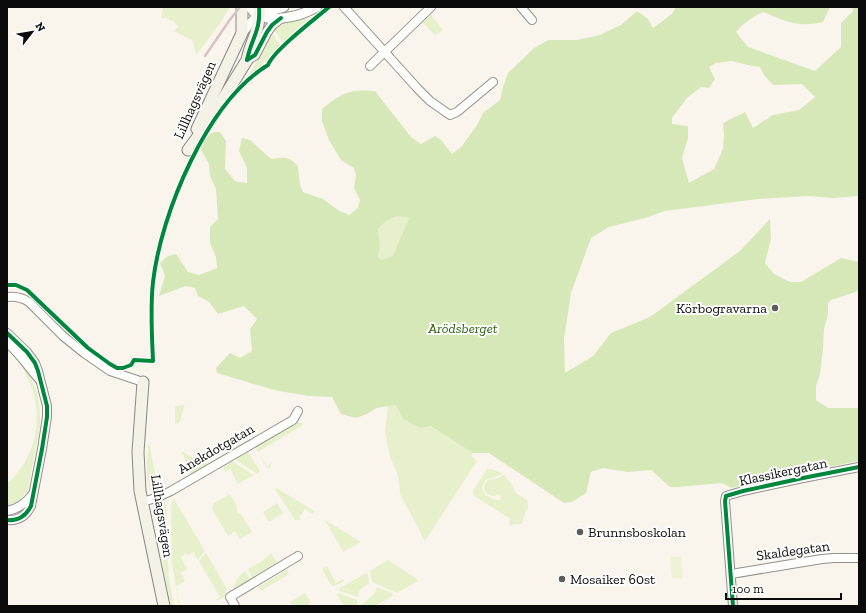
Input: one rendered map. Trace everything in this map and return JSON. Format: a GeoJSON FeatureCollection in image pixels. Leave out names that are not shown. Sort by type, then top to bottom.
{"type":"FeatureCollection","features":[{"type":"Feature","properties":{"kind":"main road","name":"Lillhagsvägen"},"geometry":{"type":"LineString","coordinates":[[242,7],[242,33],[188,150],[210,120],[247,60],[256,34],[259,11]]}},
{"type":"Feature","properties":{"kind":"main road","name":"Lillhagsvägen"},"geometry":{"type":"LineString","coordinates":[[143,382],[138,452],[140,491],[164,606]]}},
{"type":"Feature","properties":{"kind":"street"},"geometry":{"type":"LineString","coordinates":[[250,7],[253,12],[259,11],[271,19],[307,12],[317,7]]}},
{"type":"Feature","properties":{"kind":"street","name":"Lillhagsvägen"},"geometry":{"type":"LineString","coordinates":[[242,33],[259,11],[284,7]]}},
{"type":"Feature","properties":{"kind":"street"},"geometry":{"type":"LineString","coordinates":[[344,7],[430,101],[450,115],[457,112],[493,82]]}},
{"type":"Feature","properties":{"kind":"street"},"geometry":{"type":"LineString","coordinates":[[370,66],[430,7]]}},
{"type":"Feature","properties":{"kind":"street"},"geometry":{"type":"LineString","coordinates":[[521,7],[532,20]]}},
{"type":"Feature","properties":{"kind":"street","name":"Lillhagsvägen"},"geometry":{"type":"LineString","coordinates":[[247,60],[255,55],[267,32],[281,18]]}},
{"type":"Feature","properties":{"kind":"street"},"geometry":{"type":"LineString","coordinates":[[7,297],[18,297],[30,302],[63,336],[84,354],[110,371],[143,382]]}},
{"type":"Feature","properties":{"kind":"street"},"geometry":{"type":"LineString","coordinates":[[7,333],[27,352],[35,363],[46,397],[47,417],[31,506],[26,514],[16,520],[7,520]]}},
{"type":"Feature","properties":{"kind":"street"},"geometry":{"type":"LineString","coordinates":[[7,344],[40,378]]}},
{"type":"Feature","properties":{"kind":"street","name":"Anekdotgatan"},"geometry":{"type":"LineString","coordinates":[[142,502],[164,495],[293,420],[298,411]]}},
{"type":"Feature","properties":{"kind":"street","name":"Klassikergatan"},"geometry":{"type":"LineString","coordinates":[[733,606],[725,501],[726,496],[774,484],[859,467]]}},
{"type":"Feature","properties":{"kind":"street"},"geometry":{"type":"LineString","coordinates":[[7,511],[26,502],[33,494]]}},
{"type":"Feature","properties":{"kind":"street"},"geometry":{"type":"LineString","coordinates":[[226,606],[230,597],[298,556]]}},
{"type":"Feature","properties":{"kind":"street","name":"Skaldegatan"},"geometry":{"type":"LineString","coordinates":[[731,574],[828,558],[859,558]]}},
{"type":"Feature","properties":{"kind":"street"},"geometry":{"type":"LineString","coordinates":[[230,597],[235,606]]}},
{"type":"Feature","properties":{"kind":"green space"},"geometry":{"type":"Polygon","coordinates":[[[163,7],[230,7],[221,22],[196,55],[193,41],[174,31],[178,27],[173,21],[161,18],[163,7]]]}},
{"type":"Feature","properties":{"kind":"green space","name":"Arödsberget"},"geometry":{"type":"Polygon","coordinates":[[[676,7],[830,7],[823,22],[814,24],[792,23],[763,12],[748,20],[736,32],[748,47],[815,71],[841,47],[841,23],[853,11],[852,7],[859,7],[859,196],[833,198],[809,196],[758,199],[665,211],[645,218],[609,227],[591,238],[571,293],[564,339],[565,373],[593,356],[611,333],[650,317],[740,251],[770,219],[771,239],[765,263],[774,274],[790,282],[801,282],[841,258],[859,262],[859,288],[856,292],[831,300],[828,303],[828,314],[824,329],[820,374],[816,386],[816,400],[828,408],[859,408],[859,461],[731,488],[722,483],[670,487],[651,470],[628,472],[603,468],[591,472],[586,493],[572,502],[564,503],[489,453],[473,453],[431,426],[420,428],[403,419],[396,405],[376,408],[367,414],[356,418],[341,414],[332,397],[308,396],[274,390],[217,373],[216,368],[230,353],[240,358],[252,351],[250,329],[257,319],[244,306],[218,314],[209,302],[198,296],[195,288],[186,286],[159,296],[165,276],[160,263],[168,256],[176,254],[188,272],[199,275],[217,268],[216,257],[210,243],[210,227],[218,219],[216,189],[210,176],[209,164],[200,148],[210,134],[220,132],[226,141],[225,169],[235,181],[247,183],[247,168],[239,151],[242,138],[250,140],[271,159],[286,158],[292,160],[298,166],[300,185],[303,192],[323,199],[338,210],[349,215],[358,208],[360,200],[354,188],[356,175],[354,168],[341,160],[329,140],[322,121],[322,109],[341,95],[352,91],[375,91],[411,137],[421,144],[435,136],[441,140],[452,154],[462,146],[477,125],[483,113],[500,100],[508,73],[534,48],[548,40],[577,40],[600,35],[621,25],[637,11],[648,19],[653,28],[672,14],[676,7]],[[732,61],[716,63],[709,67],[715,79],[709,88],[701,87],[687,98],[672,118],[672,124],[688,126],[688,138],[682,158],[689,183],[714,169],[723,149],[723,123],[745,112],[753,128],[773,115],[799,110],[815,97],[802,84],[773,85],[764,75],[760,67],[732,61]],[[397,216],[386,221],[378,229],[380,245],[378,257],[382,260],[393,255],[409,218],[397,216]]]}},
{"type":"Feature","properties":{"kind":"green space"},"geometry":{"type":"Polygon","coordinates":[[[430,14],[443,30],[435,35],[422,22],[430,14]]]}},
{"type":"Feature","properties":{"kind":"green space"},"geometry":{"type":"Polygon","coordinates":[[[306,16],[307,19],[305,22],[283,43],[275,31],[277,27],[288,20],[306,16]]]}},
{"type":"Feature","properties":{"kind":"green space"},"geometry":{"type":"Polygon","coordinates":[[[273,34],[280,47],[247,78],[271,36],[273,34]]]}},
{"type":"Feature","properties":{"kind":"green space"},"geometry":{"type":"Polygon","coordinates":[[[397,216],[409,218],[393,255],[382,260],[378,257],[380,245],[378,229],[386,221],[397,216]]]}},
{"type":"Feature","properties":{"kind":"green space"},"geometry":{"type":"Polygon","coordinates":[[[22,363],[37,392],[40,410],[40,426],[28,489],[20,501],[7,506],[7,484],[23,465],[34,442],[36,430],[36,404],[32,388],[21,364],[22,363]]]}},
{"type":"Feature","properties":{"kind":"green space"},"geometry":{"type":"Polygon","coordinates":[[[185,405],[179,423],[175,424],[175,406],[185,405]]]}},
{"type":"Feature","properties":{"kind":"green space"},"geometry":{"type":"Polygon","coordinates":[[[396,405],[420,428],[431,426],[473,453],[471,456],[477,461],[425,541],[400,494],[398,475],[390,457],[385,432],[388,406],[396,405]]]}},
{"type":"Feature","properties":{"kind":"green space"},"geometry":{"type":"Polygon","coordinates":[[[298,422],[302,423],[303,425],[258,452],[267,466],[272,463],[270,468],[267,468],[255,447],[298,422]]]}},
{"type":"Feature","properties":{"kind":"green space"},"geometry":{"type":"Polygon","coordinates":[[[149,442],[156,480],[160,491],[157,493],[151,491],[148,481],[147,460],[149,442]]]}},
{"type":"Feature","properties":{"kind":"green space"},"geometry":{"type":"Polygon","coordinates":[[[182,451],[200,462],[206,462],[207,466],[191,475],[182,451]]]}},
{"type":"Feature","properties":{"kind":"green space"},"geometry":{"type":"Polygon","coordinates":[[[248,452],[260,471],[257,474],[235,459],[248,452]]]}},
{"type":"Feature","properties":{"kind":"green space"},"geometry":{"type":"Polygon","coordinates":[[[232,461],[254,475],[238,484],[230,469],[225,472],[223,467],[232,461]]]}},
{"type":"Feature","properties":{"kind":"green space"},"geometry":{"type":"Polygon","coordinates":[[[487,469],[493,469],[503,474],[485,480],[482,488],[485,495],[495,500],[500,500],[501,498],[499,495],[491,496],[484,490],[484,487],[488,480],[504,475],[516,493],[527,500],[528,508],[521,524],[514,524],[511,526],[509,524],[509,518],[474,496],[473,491],[487,469]]]}},
{"type":"Feature","properties":{"kind":"green space"},"geometry":{"type":"Polygon","coordinates":[[[277,488],[314,511],[313,514],[305,509],[299,518],[301,520],[295,520],[275,489],[277,488]]]}},
{"type":"Feature","properties":{"kind":"green space"},"geometry":{"type":"Polygon","coordinates":[[[230,494],[237,506],[237,512],[242,516],[252,532],[240,539],[235,531],[228,536],[212,509],[214,503],[230,494]]]}},
{"type":"Feature","properties":{"kind":"green space"},"geometry":{"type":"Polygon","coordinates":[[[174,499],[205,551],[198,560],[193,552],[189,555],[186,553],[181,557],[187,569],[181,573],[185,581],[176,587],[180,606],[179,606],[172,564],[171,505],[174,499]]]}},
{"type":"Feature","properties":{"kind":"green space"},"geometry":{"type":"Polygon","coordinates":[[[165,500],[167,512],[167,544],[162,545],[162,541],[164,540],[163,534],[161,533],[154,508],[156,505],[165,500]]]}},
{"type":"Feature","properties":{"kind":"green space"},"geometry":{"type":"Polygon","coordinates":[[[277,503],[283,513],[269,522],[263,512],[277,503]]]}},
{"type":"Feature","properties":{"kind":"green space"},"geometry":{"type":"Polygon","coordinates":[[[325,520],[361,542],[343,552],[325,520]]]}},
{"type":"Feature","properties":{"kind":"green space"},"geometry":{"type":"Polygon","coordinates":[[[162,547],[167,548],[169,579],[174,606],[171,606],[164,573],[162,547]]]}},
{"type":"Feature","properties":{"kind":"green space"},"geometry":{"type":"Polygon","coordinates":[[[206,553],[227,589],[225,594],[226,596],[217,601],[216,600],[220,597],[199,561],[206,553]]]}},
{"type":"Feature","properties":{"kind":"green space"},"geometry":{"type":"Polygon","coordinates":[[[271,553],[278,564],[253,579],[248,569],[262,561],[271,553]]]}},
{"type":"Feature","properties":{"kind":"green space"},"geometry":{"type":"Polygon","coordinates":[[[681,556],[683,578],[672,578],[670,557],[681,556]]]}},
{"type":"Feature","properties":{"kind":"green space"},"geometry":{"type":"Polygon","coordinates":[[[388,560],[418,581],[397,593],[372,582],[371,570],[388,560]]]}},
{"type":"Feature","properties":{"kind":"green space"},"geometry":{"type":"Polygon","coordinates":[[[327,566],[336,583],[343,579],[344,581],[332,586],[322,569],[327,566]]]}},
{"type":"Feature","properties":{"kind":"green space"},"geometry":{"type":"Polygon","coordinates":[[[287,570],[289,574],[261,591],[258,587],[287,570]]]}},
{"type":"Feature","properties":{"kind":"green space"},"geometry":{"type":"Polygon","coordinates":[[[245,571],[251,580],[236,589],[233,588],[238,577],[245,571]]]}},
{"type":"Feature","properties":{"kind":"green space"},"geometry":{"type":"Polygon","coordinates":[[[366,573],[368,574],[369,583],[359,591],[358,597],[339,591],[340,588],[366,573]]]}},
{"type":"Feature","properties":{"kind":"green space"},"geometry":{"type":"Polygon","coordinates":[[[377,587],[392,593],[393,596],[375,606],[361,606],[373,595],[377,587]]]}},
{"type":"Feature","properties":{"kind":"green space"},"geometry":{"type":"Polygon","coordinates":[[[305,593],[310,601],[308,606],[299,606],[289,603],[305,593]]]}},
{"type":"Feature","properties":{"kind":"green space"},"geometry":{"type":"Polygon","coordinates":[[[338,593],[357,600],[357,606],[344,606],[338,596],[338,593]]]}},
{"type":"Feature","properties":{"kind":"railway"},"geometry":{"type":"LineString","coordinates":[[205,56],[240,7]]}},
{"type":"Feature","properties":{"kind":"cycle path"},"geometry":{"type":"LineString","coordinates":[[247,60],[259,22],[259,7]]}},
{"type":"Feature","properties":{"kind":"cycle path"},"geometry":{"type":"LineString","coordinates":[[7,285],[16,285],[27,290],[88,348],[117,368],[123,368],[131,365],[134,360],[153,361],[152,302],[153,282],[158,254],[166,224],[177,193],[191,162],[207,132],[225,105],[246,82],[268,65],[286,43],[329,7]]}},
{"type":"Feature","properties":{"kind":"cycle path"},"geometry":{"type":"LineString","coordinates":[[247,60],[255,55],[267,32],[272,25],[281,18]]}},
{"type":"Feature","properties":{"kind":"cycle path"},"geometry":{"type":"LineString","coordinates":[[7,333],[27,352],[35,363],[47,406],[47,417],[42,449],[31,506],[27,513],[21,517],[15,520],[7,520]]}},
{"type":"Feature","properties":{"kind":"cycle path"},"geometry":{"type":"LineString","coordinates":[[733,606],[725,501],[726,496],[743,491],[859,467]]}},
{"type":"Feature","properties":{"kind":"place","name":"Körbogravarna"},"geometry":{"type":"Point","coordinates":[775,308]}},
{"type":"Feature","properties":{"kind":"place","name":"Brunnsboskolan"},"geometry":{"type":"Point","coordinates":[580,532]}},
{"type":"Feature","properties":{"kind":"place","name":"Mosaiker 60st"},"geometry":{"type":"Point","coordinates":[562,579]}}]}
